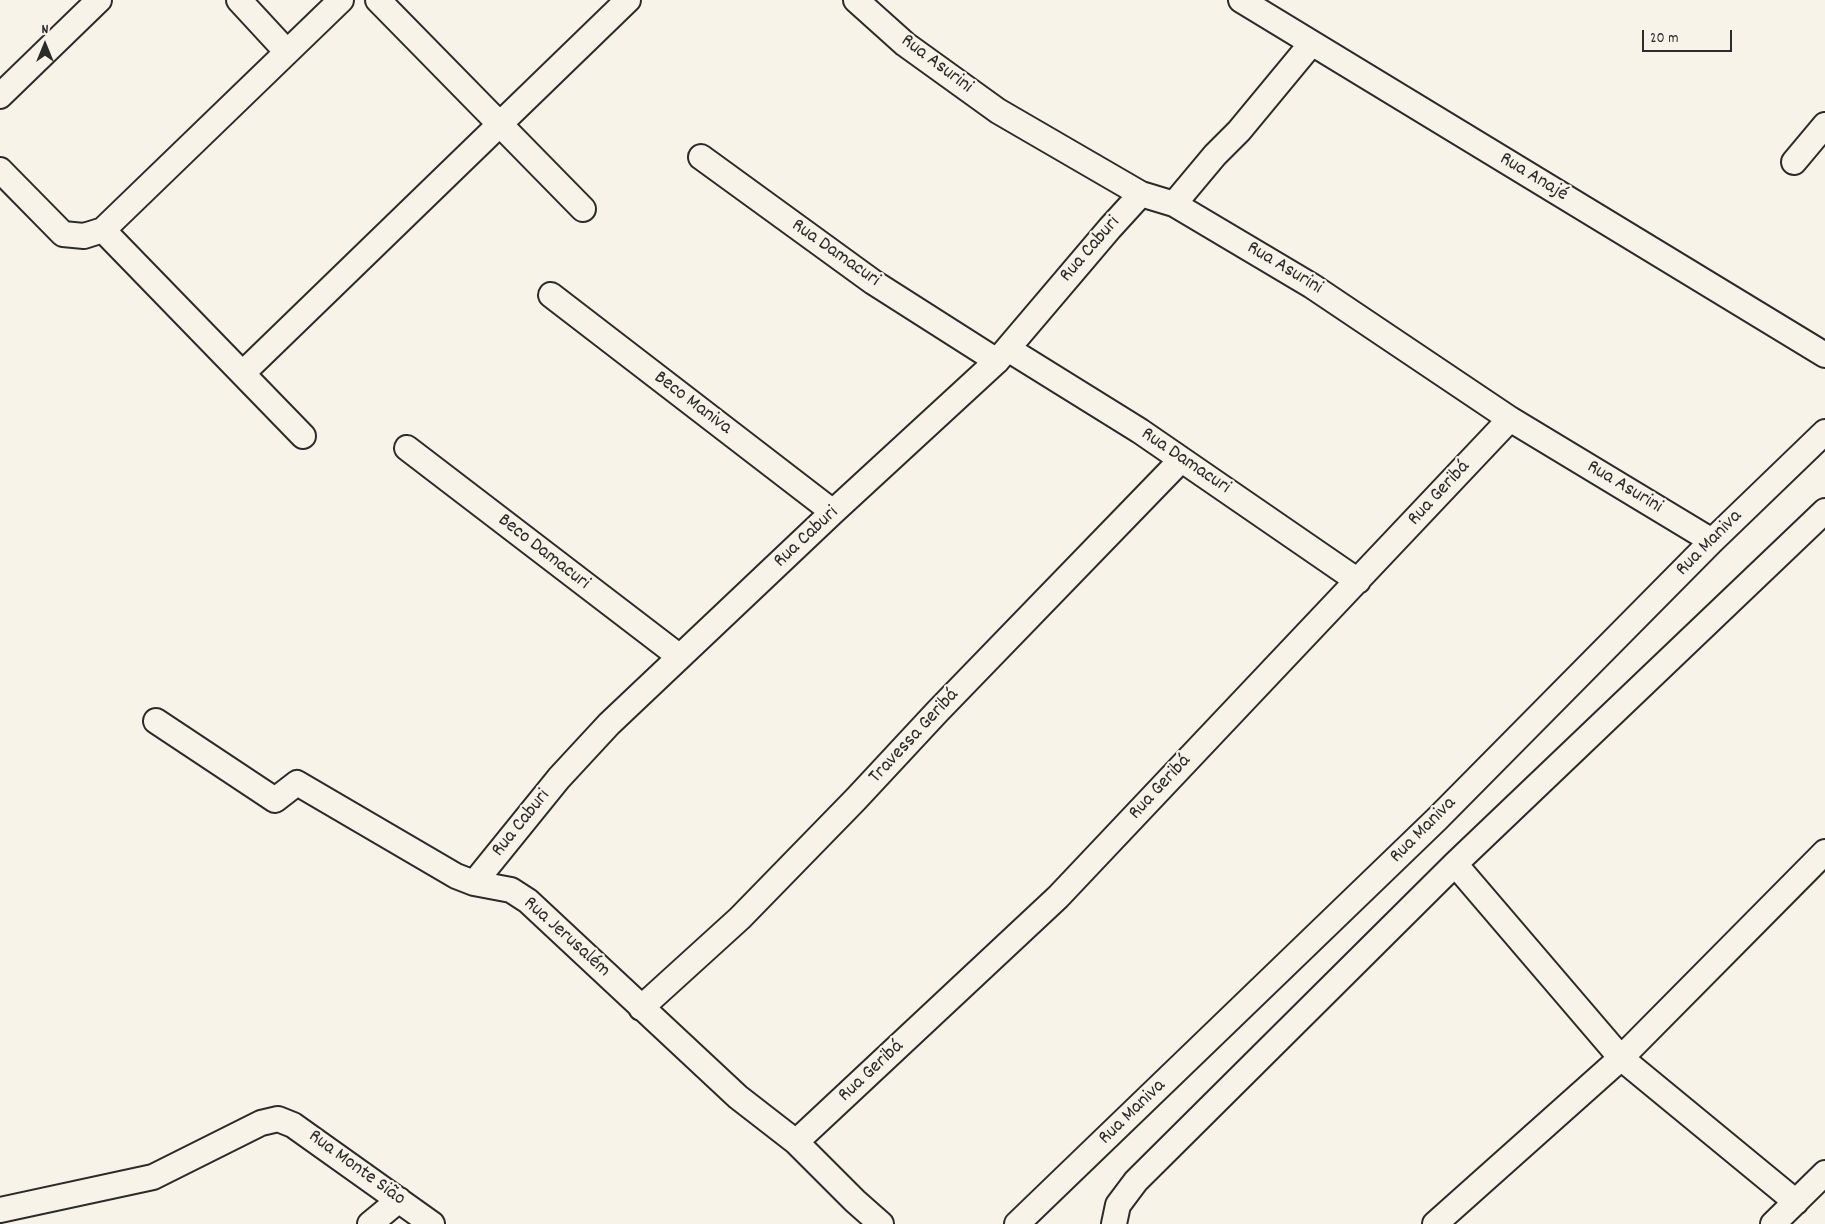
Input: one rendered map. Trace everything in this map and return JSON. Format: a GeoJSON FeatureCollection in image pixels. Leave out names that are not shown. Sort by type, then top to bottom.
{"type":"FeatureCollection","features":[{"type":"Feature","properties":{"kind":"street"},"geometry":{"type":"LineString","coordinates":[[0,96],[99,0]]}},
{"type":"Feature","properties":{"kind":"street"},"geometry":{"type":"LineString","coordinates":[[239,0],[288,52]]}},
{"type":"Feature","properties":{"kind":"street"},"geometry":{"type":"LineString","coordinates":[[0,170],[63,234],[84,236],[103,230],[341,0]]}},
{"type":"Feature","properties":{"kind":"street"},"geometry":{"type":"LineString","coordinates":[[378,0],[583,209]]}},
{"type":"Feature","properties":{"kind":"street"},"geometry":{"type":"LineString","coordinates":[[243,373],[628,0]]}},
{"type":"Feature","properties":{"kind":"street","name":"Rua Asurini"},"geometry":{"type":"LineString","coordinates":[[856,0],[905,44],[998,111],[1141,194],[1174,204],[1312,286],[1510,419],[1712,541]]}},
{"type":"Feature","properties":{"kind":"street","name":"Rua Anajé"},"geometry":{"type":"LineString","coordinates":[[1241,0],[1825,355]]}},
{"type":"Feature","properties":{"kind":"street"},"geometry":{"type":"LineString","coordinates":[[1174,204],[1215,155],[1239,131],[1311,44]]}},
{"type":"Feature","properties":{"kind":"street"},"geometry":{"type":"LineString","coordinates":[[1794,162],[1825,125]]}},
{"type":"Feature","properties":{"kind":"street","name":"Rua Damacuri"},"geometry":{"type":"LineString","coordinates":[[701,157],[873,282],[1132,426],[1358,581]]}},
{"type":"Feature","properties":{"kind":"street","name":"Rua Caburi"},"geometry":{"type":"LineString","coordinates":[[474,883],[559,778],[609,724],[833,512],[1003,355],[1141,194]]}},
{"type":"Feature","properties":{"kind":"street"},"geometry":{"type":"LineString","coordinates":[[103,230],[304,436]]}},
{"type":"Feature","properties":{"kind":"street","name":"Beco Maniva"},"geometry":{"type":"LineString","coordinates":[[551,296],[833,512]]}},
{"type":"Feature","properties":{"kind":"street","name":"Rua Geribá"},"geometry":{"type":"LineString","coordinates":[[796,1142],[1058,897],[1510,419]]}},
{"type":"Feature","properties":{"kind":"street","name":"Rua Maniva"},"geometry":{"type":"LineString","coordinates":[[1017,1224],[1437,819],[1712,541],[1825,432]]}},
{"type":"Feature","properties":{"kind":"street","name":"Beco Damacuri"},"geometry":{"type":"LineString","coordinates":[[407,448],[680,658]]}},
{"type":"Feature","properties":{"kind":"street","name":"Travessa Geribá"},"geometry":{"type":"LineString","coordinates":[[642,1008],[740,918],[1181,460]]}},
{"type":"Feature","properties":{"kind":"street"},"geometry":{"type":"LineString","coordinates":[[1114,1224],[1118,1205],[1136,1181],[1454,864],[1825,511]]}},
{"type":"Feature","properties":{"kind":"street","name":"Rua Jerusalém"},"geometry":{"type":"LineString","coordinates":[[156,721],[274,800],[297,783],[456,876],[474,883],[511,890],[528,901],[738,1097],[796,1142],[855,1202],[881,1224]]}},
{"type":"Feature","properties":{"kind":"street"},"geometry":{"type":"LineString","coordinates":[[1435,1224],[1621,1058],[1825,852]]}},
{"type":"Feature","properties":{"kind":"street"},"geometry":{"type":"LineString","coordinates":[[1454,864],[1621,1058],[1796,1202]]}},
{"type":"Feature","properties":{"kind":"street","name":"Rua Monte Sião"},"geometry":{"type":"LineString","coordinates":[[0,1210],[153,1177],[261,1123],[278,1119],[294,1125],[432,1224]]}},
{"type":"Feature","properties":{"kind":"street"},"geometry":{"type":"LineString","coordinates":[[1773,1224],[1825,1173]]}},
{"type":"Feature","properties":{"kind":"street"},"geometry":{"type":"LineString","coordinates":[[370,1224],[399,1200]]}}]}
